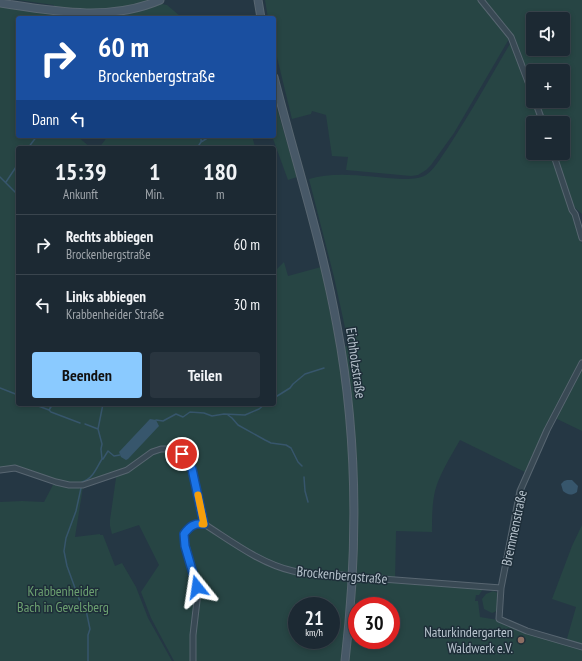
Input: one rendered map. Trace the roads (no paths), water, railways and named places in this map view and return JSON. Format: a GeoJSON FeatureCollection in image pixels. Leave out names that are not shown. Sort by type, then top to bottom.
{"type":"FeatureCollection","features":[{"type":"Feature","properties":{"kind":"main road"},"geometry":{"type":"LineString","coordinates":[[0,3],[87,13],[110,13],[130,10],[160,0]]}},
{"type":"Feature","properties":{"kind":"main road"},"geometry":{"type":"LineString","coordinates":[[258,0],[261,16]]}},
{"type":"Feature","properties":{"kind":"main road","name":"Eichholzstraße"},"geometry":{"type":"LineString","coordinates":[[276,85],[327,276],[338,328],[348,400],[354,469],[354,539],[351,606],[345,661]]}},
{"type":"Feature","properties":{"kind":"street"},"geometry":{"type":"LineString","coordinates":[[482,0],[511,37],[526,77]]}},
{"type":"Feature","properties":{"kind":"street"},"geometry":{"type":"LineString","coordinates":[[555,160],[582,238]]}},
{"type":"Feature","properties":{"kind":"street"},"geometry":{"type":"LineString","coordinates":[[575,214],[582,218]]}},
{"type":"Feature","properties":{"kind":"street","name":"Bremmenstraße"},"geometry":{"type":"LineString","coordinates":[[582,364],[547,430],[520,491],[501,588],[499,618],[527,631],[582,647]]}},
{"type":"Feature","properties":{"kind":"street"},"geometry":{"type":"LineString","coordinates":[[0,470],[15,468],[56,482],[69,485],[82,485],[127,470],[152,452],[161,449],[174,449],[182,454],[192,469],[204,524],[191,526],[184,534],[185,546],[195,575],[198,592],[193,635],[193,661]]}},
{"type":"Feature","properties":{"kind":"street","name":"Brockenbergstraße"},"geometry":{"type":"LineString","coordinates":[[204,524],[253,554],[276,566],[293,571],[307,574],[342,575],[501,588]]}},
{"type":"Feature","properties":{"kind":"water"},"geometry":{"type":"Polygon","coordinates":[[[150,419],[156,420],[159,426],[128,459],[126,460],[121,457],[119,452],[150,419]]]}},
{"type":"Feature","properties":{"kind":"water"},"geometry":{"type":"Polygon","coordinates":[[[567,480],[572,480],[578,486],[577,492],[570,494],[563,491],[561,484],[567,480]]]}},
{"type":"Feature","properties":{"kind":"waterway"},"geometry":{"type":"LineString","coordinates":[[30,146],[36,138]]}},
{"type":"Feature","properties":{"kind":"waterway"},"geometry":{"type":"LineString","coordinates":[[198,146],[201,142],[201,138]]}},
{"type":"Feature","properties":{"kind":"waterway"},"geometry":{"type":"LineString","coordinates":[[201,142],[207,138]]}},
{"type":"Feature","properties":{"kind":"waterway"},"geometry":{"type":"LineString","coordinates":[[6,182],[16,167]]}},
{"type":"Feature","properties":{"kind":"waterway"},"geometry":{"type":"LineString","coordinates":[[0,177],[16,193]]}},
{"type":"Feature","properties":{"kind":"waterway"},"geometry":{"type":"LineString","coordinates":[[276,397],[290,388],[305,374],[324,368]]}},
{"type":"Feature","properties":{"kind":"waterway"},"geometry":{"type":"LineString","coordinates":[[0,388],[16,394]]}},
{"type":"Feature","properties":{"kind":"waterway"},"geometry":{"type":"LineString","coordinates":[[38,406],[49,410]]}},
{"type":"Feature","properties":{"kind":"waterway"},"geometry":{"type":"LineString","coordinates":[[48,406],[51,407],[49,410],[51,412],[80,423]]}},
{"type":"Feature","properties":{"kind":"waterway"},"geometry":{"type":"LineString","coordinates":[[82,482],[92,476],[102,459],[102,444],[98,429],[103,406]]}},
{"type":"Feature","properties":{"kind":"waterway"},"geometry":{"type":"LineString","coordinates":[[156,420],[163,421],[176,414],[183,417],[190,412],[204,413],[212,416],[224,414],[245,415],[263,406]]}},
{"type":"Feature","properties":{"kind":"waterway"},"geometry":{"type":"LineString","coordinates":[[228,415],[238,425],[265,440],[271,443],[286,445],[291,448],[298,462],[302,466]]}},
{"type":"Feature","properties":{"kind":"waterway"},"geometry":{"type":"LineString","coordinates":[[85,424],[98,429]]}},
{"type":"Feature","properties":{"kind":"waterway"},"geometry":{"type":"LineString","coordinates":[[103,459],[108,451],[114,456],[120,455]]}},
{"type":"Feature","properties":{"kind":"waterway"},"geometry":{"type":"LineString","coordinates":[[304,477],[305,491],[308,502]]}},
{"type":"Feature","properties":{"kind":"waterway"},"geometry":{"type":"LineString","coordinates":[[81,488],[76,511],[66,538],[64,551],[67,566],[79,599],[86,610],[90,629],[88,635],[88,661]]}},
{"type":"Feature","properties":{"kind":"place","name":"Naturkindergarten Waldwerk e.V."},"geometry":{"type":"Point","coordinates":[521,640]}},
{"type":"Feature","properties":{"kind":"park label","name":"Krabbenheider Bach in Gevelsberg"},"geometry":{"type":"Point","coordinates":[63,600]}}]}
